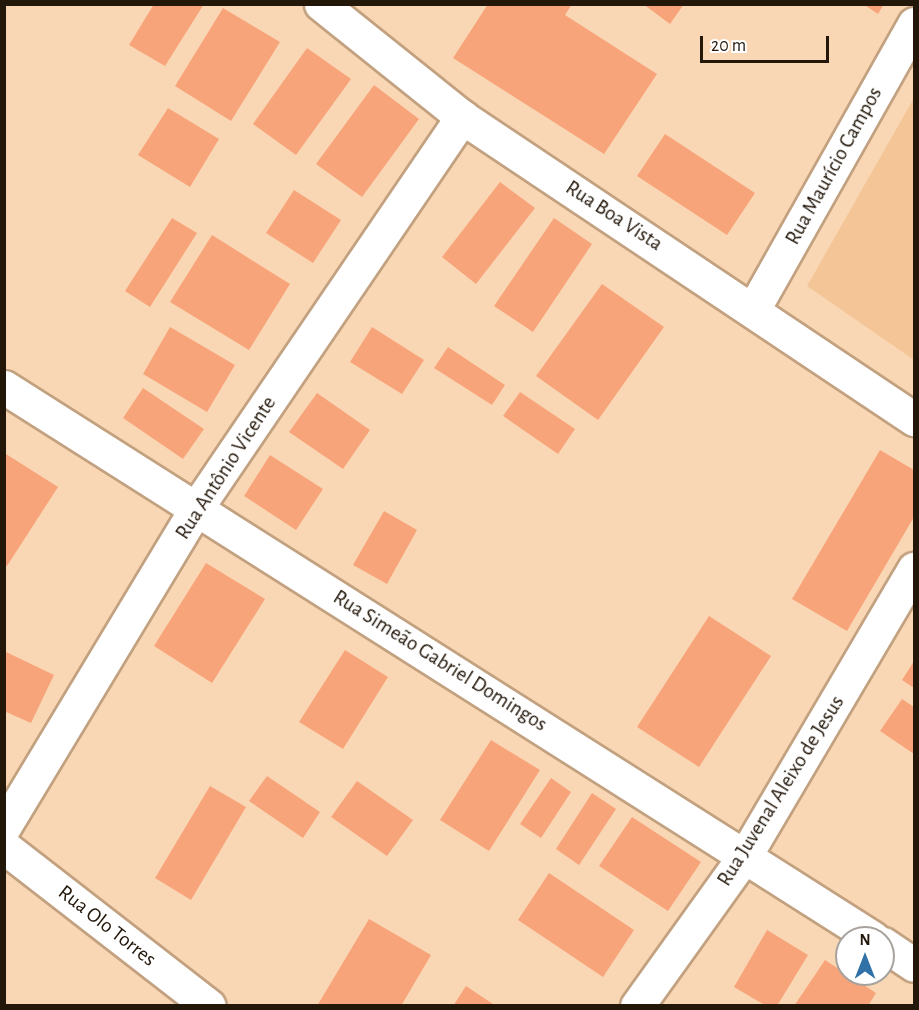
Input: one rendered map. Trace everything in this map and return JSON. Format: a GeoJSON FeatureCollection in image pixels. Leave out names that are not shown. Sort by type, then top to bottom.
{"type":"FeatureCollection","features":[{"type":"Feature","properties":{"kind":"street","name":"Rua Boa Vista"},"geometry":{"type":"LineString","coordinates":[[321,4],[462,117],[754,308],[915,419]]}},
{"type":"Feature","properties":{"kind":"street","name":"Rua Maurício Campos"},"geometry":{"type":"LineString","coordinates":[[754,308],[915,24]]}},
{"type":"Feature","properties":{"kind":"street","name":"Rua Antônio Vicente"},"geometry":{"type":"LineString","coordinates":[[4,827],[197,507],[462,117]]}},
{"type":"Feature","properties":{"kind":"street","name":"Rua Simeão Gabriel Domingos"},"geometry":{"type":"LineString","coordinates":[[4,387],[746,854],[855,926]]}},
{"type":"Feature","properties":{"kind":"street","name":"Rua Juvenal Aleixo de Jesus"},"geometry":{"type":"LineString","coordinates":[[637,1005],[746,854],[915,569]]}},
{"type":"Feature","properties":{"kind":"street","name":"Rua Olo Torres"},"geometry":{"type":"LineString","coordinates":[[4,846],[209,1005]]}},
{"type":"Feature","properties":{"kind":"street"},"geometry":{"type":"LineString","coordinates":[[895,952],[915,965]]}},
{"type":"Feature","properties":{"kind":"shaded area"},"geometry":{"type":"Polygon","coordinates":[[[914,98],[914,360],[807,286],[914,98]]]}},
{"type":"Feature","properties":{"kind":"building"},"geometry":{"type":"Polygon","coordinates":[[[154,4],[204,4],[165,66],[129,45],[154,4]]]}},
{"type":"Feature","properties":{"kind":"building"},"geometry":{"type":"Polygon","coordinates":[[[488,4],[572,4],[565,15],[657,74],[604,154],[453,58],[488,4]]]}},
{"type":"Feature","properties":{"kind":"building"},"geometry":{"type":"Polygon","coordinates":[[[643,4],[684,4],[670,24],[643,4]]]}},
{"type":"Feature","properties":{"kind":"building"},"geometry":{"type":"Polygon","coordinates":[[[863,4],[884,4],[878,14],[863,4]]]}},
{"type":"Feature","properties":{"kind":"building"},"geometry":{"type":"Polygon","coordinates":[[[223,8],[280,42],[231,121],[175,86],[223,8]]]}},
{"type":"Feature","properties":{"kind":"building"},"geometry":{"type":"Polygon","coordinates":[[[307,48],[351,79],[296,155],[253,124],[307,48]]]}},
{"type":"Feature","properties":{"kind":"building"},"geometry":{"type":"Polygon","coordinates":[[[374,85],[419,119],[362,197],[316,164],[374,85]]]}},
{"type":"Feature","properties":{"kind":"building"},"geometry":{"type":"Polygon","coordinates":[[[168,108],[219,139],[190,187],[138,155],[168,108]]]}},
{"type":"Feature","properties":{"kind":"building"},"geometry":{"type":"Polygon","coordinates":[[[665,134],[755,193],[727,235],[637,176],[665,134]]]}},
{"type":"Feature","properties":{"kind":"building"},"geometry":{"type":"Polygon","coordinates":[[[500,182],[535,208],[476,284],[442,257],[500,182]]]}},
{"type":"Feature","properties":{"kind":"building"},"geometry":{"type":"Polygon","coordinates":[[[294,190],[341,220],[313,263],[266,233],[294,190]]]}},
{"type":"Feature","properties":{"kind":"building"},"geometry":{"type":"Polygon","coordinates":[[[172,218],[197,233],[150,307],[125,291],[172,218]]]}},
{"type":"Feature","properties":{"kind":"building"},"geometry":{"type":"Polygon","coordinates":[[[554,218],[592,244],[533,332],[494,306],[554,218]]]}},
{"type":"Feature","properties":{"kind":"building"},"geometry":{"type":"Polygon","coordinates":[[[212,235],[290,284],[249,350],[170,302],[212,235]]]}},
{"type":"Feature","properties":{"kind":"building"},"geometry":{"type":"Polygon","coordinates":[[[602,284],[664,327],[598,420],[536,376],[602,284]]]}},
{"type":"Feature","properties":{"kind":"building"},"geometry":{"type":"Polygon","coordinates":[[[170,327],[235,365],[207,412],[143,374],[170,327]]]}},
{"type":"Feature","properties":{"kind":"building"},"geometry":{"type":"Polygon","coordinates":[[[372,327],[424,360],[402,394],[350,362],[372,327]]]}},
{"type":"Feature","properties":{"kind":"building"},"geometry":{"type":"Polygon","coordinates":[[[448,347],[505,385],[492,405],[434,368],[448,347]]]}},
{"type":"Feature","properties":{"kind":"building"},"geometry":{"type":"Polygon","coordinates":[[[143,388],[204,429],[183,459],[123,418],[143,388]]]}},
{"type":"Feature","properties":{"kind":"building"},"geometry":{"type":"Polygon","coordinates":[[[520,392],[575,429],[558,454],[503,416],[520,392]]]}},
{"type":"Feature","properties":{"kind":"building"},"geometry":{"type":"Polygon","coordinates":[[[317,393],[370,430],[343,469],[289,432],[317,393]]]}},
{"type":"Feature","properties":{"kind":"building"},"geometry":{"type":"Polygon","coordinates":[[[880,450],[914,470],[914,517],[847,631],[792,599],[880,450]]]}},
{"type":"Feature","properties":{"kind":"building"},"geometry":{"type":"Polygon","coordinates":[[[6,454],[58,487],[7,566],[4,565],[6,454]]]}},
{"type":"Feature","properties":{"kind":"building"},"geometry":{"type":"Polygon","coordinates":[[[270,455],[323,489],[296,530],[244,496],[270,455]]]}},
{"type":"Feature","properties":{"kind":"building"},"geometry":{"type":"Polygon","coordinates":[[[384,511],[417,530],[387,584],[353,565],[384,511]]]}},
{"type":"Feature","properties":{"kind":"building"},"geometry":{"type":"Polygon","coordinates":[[[206,563],[265,599],[212,683],[154,646],[206,563]]]}},
{"type":"Feature","properties":{"kind":"building"},"geometry":{"type":"Polygon","coordinates":[[[709,616],[771,656],[699,767],[637,727],[709,616]]]}},
{"type":"Feature","properties":{"kind":"building"},"geometry":{"type":"Polygon","coordinates":[[[345,650],[388,677],[343,749],[299,722],[345,650]]]}},
{"type":"Feature","properties":{"kind":"building"},"geometry":{"type":"Polygon","coordinates":[[[4,651],[54,675],[31,723],[4,711],[4,651]]]}},
{"type":"Feature","properties":{"kind":"building"},"geometry":{"type":"Polygon","coordinates":[[[914,661],[914,688],[902,680],[914,661]]]}},
{"type":"Feature","properties":{"kind":"building"},"geometry":{"type":"Polygon","coordinates":[[[902,699],[914,707],[914,754],[880,731],[902,699]]]}},
{"type":"Feature","properties":{"kind":"building"},"geometry":{"type":"Polygon","coordinates":[[[491,740],[540,770],[489,851],[440,820],[491,740]]]}},
{"type":"Feature","properties":{"kind":"building"},"geometry":{"type":"Polygon","coordinates":[[[267,776],[320,812],[303,838],[249,801],[267,776]]]}},
{"type":"Feature","properties":{"kind":"building"},"geometry":{"type":"Polygon","coordinates":[[[551,778],[571,792],[541,838],[520,824],[551,778]]]}},
{"type":"Feature","properties":{"kind":"building"},"geometry":{"type":"Polygon","coordinates":[[[357,781],[413,820],[387,856],[331,817],[357,781]]]}},
{"type":"Feature","properties":{"kind":"building"},"geometry":{"type":"Polygon","coordinates":[[[210,786],[246,807],[191,900],[155,878],[210,786]]]}},
{"type":"Feature","properties":{"kind":"building"},"geometry":{"type":"Polygon","coordinates":[[[592,793],[616,809],[579,865],[556,849],[592,793]]]}},
{"type":"Feature","properties":{"kind":"building"},"geometry":{"type":"Polygon","coordinates":[[[632,817],[701,862],[668,911],[599,866],[632,817]]]}},
{"type":"Feature","properties":{"kind":"building"},"geometry":{"type":"Polygon","coordinates":[[[549,873],[634,930],[603,977],[518,920],[549,873]]]}},
{"type":"Feature","properties":{"kind":"building"},"geometry":{"type":"Polygon","coordinates":[[[369,919],[431,955],[401,1006],[317,1006],[369,919]]]}},
{"type":"Feature","properties":{"kind":"building"},"geometry":{"type":"Polygon","coordinates":[[[767,930],[808,955],[777,1006],[766,1006],[734,987],[767,930]]]}},
{"type":"Feature","properties":{"kind":"building"},"geometry":{"type":"Polygon","coordinates":[[[825,960],[835,966],[835,986],[865,986],[876,993],[868,1006],[794,1006],[825,960]]]}},
{"type":"Feature","properties":{"kind":"building"},"geometry":{"type":"Polygon","coordinates":[[[466,986],[496,1006],[453,1006],[466,986]]]}}]}
